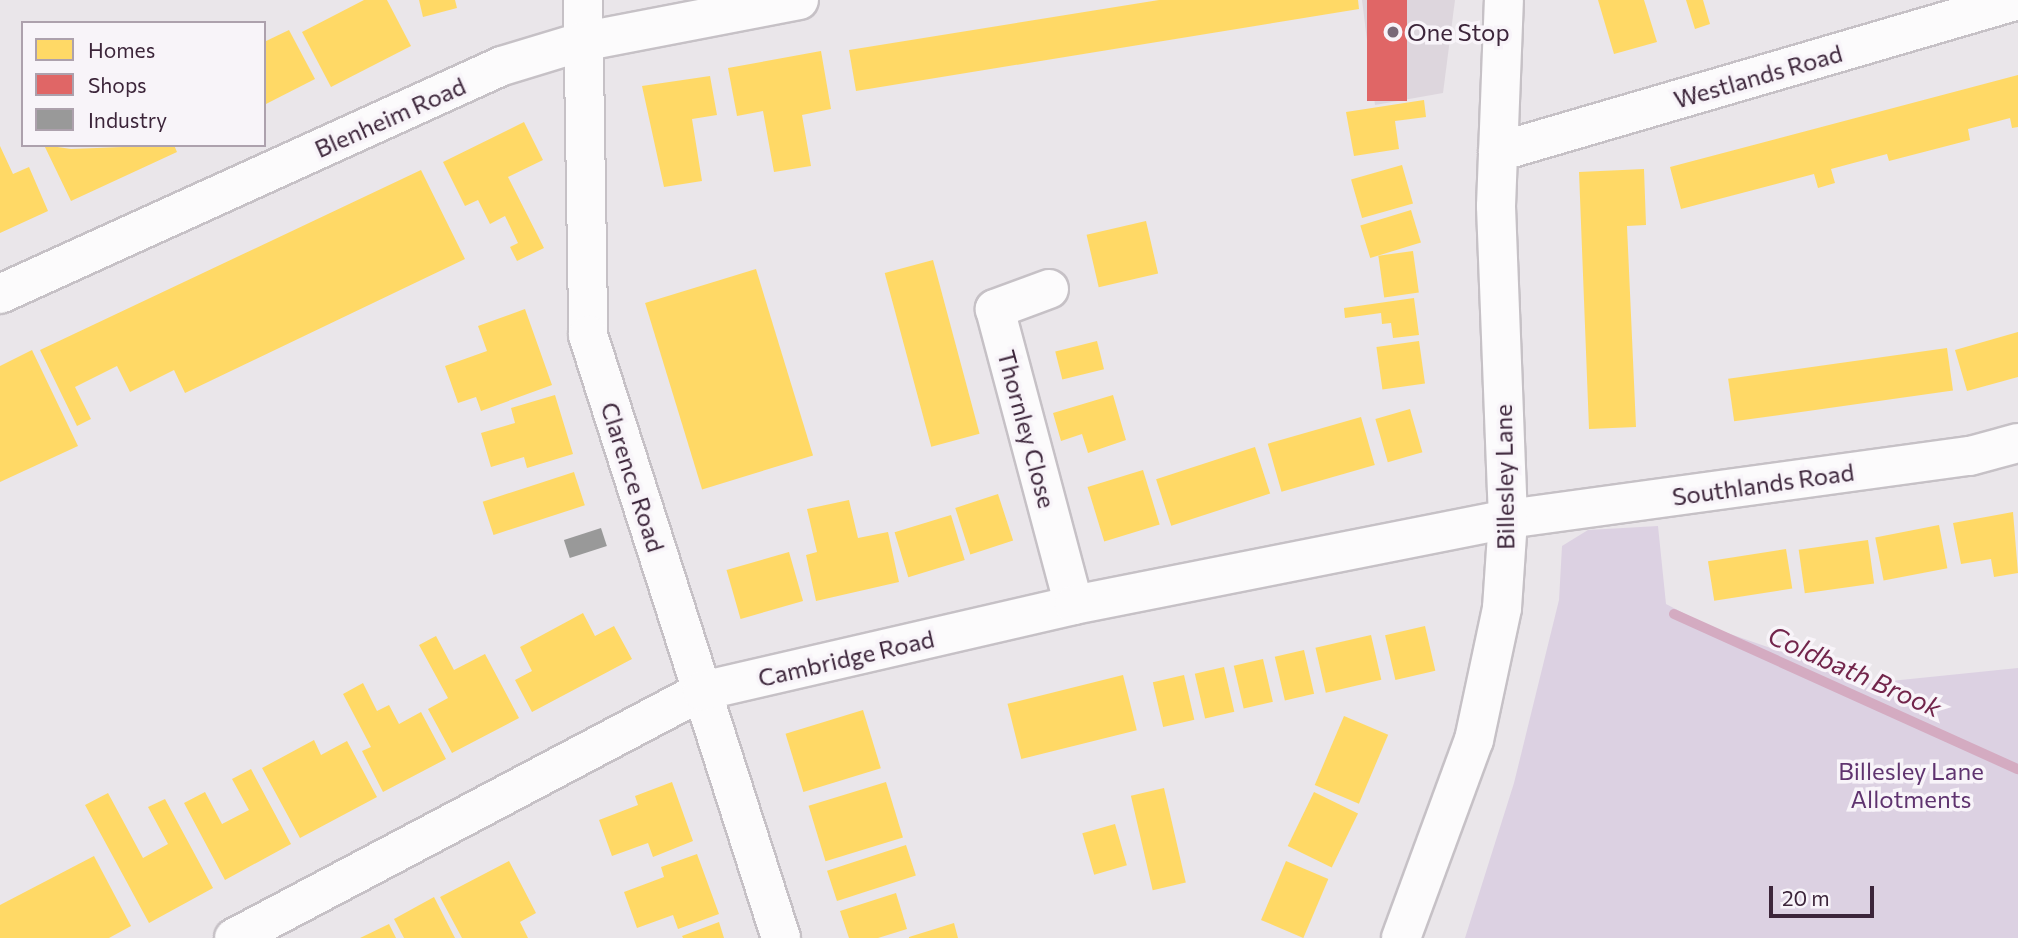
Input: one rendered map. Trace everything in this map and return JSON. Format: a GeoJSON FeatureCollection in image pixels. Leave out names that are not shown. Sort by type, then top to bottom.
{"type":"FeatureCollection","features":[{"type":"Feature","properties":{"kind":"street","name":"Clarence Road"},"geometry":{"type":"LineString","coordinates":[[583,0],[581,42],[588,335],[781,938]]}},
{"type":"Feature","properties":{"kind":"street","name":"Blenheim Road"},"geometry":{"type":"LineString","coordinates":[[0,294],[502,66],[581,42],[799,0]]}},
{"type":"Feature","properties":{"kind":"street","name":"Billesley Lane"},"geometry":{"type":"LineString","coordinates":[[1401,938],[1475,740],[1502,608],[1508,519],[1498,152],[1504,0]]}},
{"type":"Feature","properties":{"kind":"street","name":"Westlands Road"},"geometry":{"type":"LineString","coordinates":[[1498,152],[2018,1]]}},
{"type":"Feature","properties":{"kind":"street","name":"Thornley Close"},"geometry":{"type":"LineString","coordinates":[[1049,289],[995,309],[1074,605]]}},
{"type":"Feature","properties":{"kind":"street","name":"Southlands Road"},"geometry":{"type":"LineString","coordinates":[[1508,519],[1970,456],[2018,443]]}},
{"type":"Feature","properties":{"kind":"street","name":"Cambridge Road"},"geometry":{"type":"LineString","coordinates":[[234,938],[702,691],[1074,605],[1508,519]]}},
{"type":"Feature","properties":{"kind":"shaded area"},"geometry":{"type":"Polygon","coordinates":[[[1362,0],[1455,0],[1443,93],[1375,105],[1362,0]]]}},
{"type":"Feature","properties":{"kind":"green space","name":"Billesley Lane Allotments"},"geometry":{"type":"Polygon","coordinates":[[[1658,526],[1666,604],[1710,627],[1871,683],[2018,668],[2018,938],[1465,938],[1514,783],[1559,600],[1562,546],[1588,530],[1658,526]]]}},
{"type":"Feature","properties":{"kind":"building: Homes"},"geometry":{"type":"Polygon","coordinates":[[[364,0],[387,0],[411,46],[331,87],[302,32],[364,0]]]}},
{"type":"Feature","properties":{"kind":"building: Homes"},"geometry":{"type":"Polygon","coordinates":[[[419,0],[455,0],[457,8],[423,17],[419,0]]]}},
{"type":"Feature","properties":{"kind":"building: Homes"},"geometry":{"type":"Polygon","coordinates":[[[1159,0],[1358,0],[1359,9],[856,91],[849,50],[1159,0]]]}},
{"type":"Feature","properties":{"kind":"building: Homes"},"geometry":{"type":"Polygon","coordinates":[[[1598,0],[1644,0],[1657,42],[1614,54],[1598,0]]]}},
{"type":"Feature","properties":{"kind":"building: Homes"},"geometry":{"type":"Polygon","coordinates":[[[1686,0],[1703,0],[1710,24],[1695,29],[1686,0]]]}},
{"type":"Feature","properties":{"kind":"building: Homes"},"geometry":{"type":"Polygon","coordinates":[[[289,30],[315,79],[266,104],[266,41],[289,30]]]}},
{"type":"Feature","properties":{"kind":"building: Homes"},"geometry":{"type":"Polygon","coordinates":[[[821,51],[831,109],[802,115],[811,166],[774,172],[763,111],[737,116],[728,68],[821,51]]]}},
{"type":"Feature","properties":{"kind":"building: Homes"},"geometry":{"type":"Polygon","coordinates":[[[2018,75],[2018,127],[2012,128],[2010,118],[1968,129],[1970,140],[1889,161],[1887,154],[1831,169],[1835,183],[1818,188],[1814,174],[1681,209],[1670,167],[2018,75]]]}},
{"type":"Feature","properties":{"kind":"building: Homes"},"geometry":{"type":"Polygon","coordinates":[[[710,76],[717,115],[692,119],[702,181],[664,187],[642,86],[710,76]]]}},
{"type":"Feature","properties":{"kind":"building: Homes"},"geometry":{"type":"Polygon","coordinates":[[[1424,100],[1426,117],[1395,121],[1399,149],[1354,156],[1346,112],[1424,100]]]}},
{"type":"Feature","properties":{"kind":"building: Homes"},"geometry":{"type":"Polygon","coordinates":[[[524,122],[543,160],[508,177],[544,248],[517,261],[510,247],[518,243],[505,216],[490,224],[478,200],[465,206],[443,162],[524,122]]]}},
{"type":"Feature","properties":{"kind":"building: Homes"},"geometry":{"type":"Polygon","coordinates":[[[0,146],[13,174],[29,167],[48,211],[0,233],[0,146]]]}},
{"type":"Feature","properties":{"kind":"building: Homes"},"geometry":{"type":"Polygon","coordinates":[[[45,147],[175,147],[177,152],[71,201],[45,147]]]}},
{"type":"Feature","properties":{"kind":"building: Homes"},"geometry":{"type":"Polygon","coordinates":[[[1402,165],[1413,203],[1362,218],[1351,180],[1402,165]]]}},
{"type":"Feature","properties":{"kind":"building: Homes"},"geometry":{"type":"Polygon","coordinates":[[[1644,169],[1646,225],[1627,226],[1636,427],[1589,429],[1579,172],[1644,169]]]}},
{"type":"Feature","properties":{"kind":"building: Homes"},"geometry":{"type":"Polygon","coordinates":[[[421,170],[465,259],[185,393],[174,370],[130,392],[117,366],[75,387],[91,419],[77,426],[40,350],[421,170]]]}},
{"type":"Feature","properties":{"kind":"building: Homes"},"geometry":{"type":"Polygon","coordinates":[[[1411,210],[1421,243],[1370,258],[1360,225],[1411,210]]]}},
{"type":"Feature","properties":{"kind":"building: Homes"},"geometry":{"type":"Polygon","coordinates":[[[1146,221],[1158,274],[1099,287],[1087,235],[1146,221]]]}},
{"type":"Feature","properties":{"kind":"building: Homes"},"geometry":{"type":"Polygon","coordinates":[[[1413,251],[1419,293],[1384,297],[1378,256],[1413,251]]]}},
{"type":"Feature","properties":{"kind":"building: Homes"},"geometry":{"type":"Polygon","coordinates":[[[933,260],[980,434],[931,447],[885,273],[933,260]]]}},
{"type":"Feature","properties":{"kind":"building: Homes"},"geometry":{"type":"Polygon","coordinates":[[[756,269],[813,455],[702,489],[645,303],[756,269]]]}},
{"type":"Feature","properties":{"kind":"building: Homes"},"geometry":{"type":"Polygon","coordinates":[[[1414,298],[1419,335],[1393,338],[1391,323],[1382,324],[1381,313],[1345,318],[1344,308],[1414,298]]]}},
{"type":"Feature","properties":{"kind":"building: Homes"},"geometry":{"type":"Polygon","coordinates":[[[525,309],[552,385],[481,411],[476,397],[458,403],[445,366],[487,351],[478,326],[525,309]]]}},
{"type":"Feature","properties":{"kind":"building: Homes"},"geometry":{"type":"Polygon","coordinates":[[[2018,332],[2018,377],[1967,391],[1955,350],[2018,332]]]}},
{"type":"Feature","properties":{"kind":"building: Homes"},"geometry":{"type":"Polygon","coordinates":[[[1097,341],[1104,369],[1062,380],[1055,351],[1097,341]]]}},
{"type":"Feature","properties":{"kind":"building: Homes"},"geometry":{"type":"Polygon","coordinates":[[[1419,341],[1425,384],[1382,390],[1376,347],[1419,341]]]}},
{"type":"Feature","properties":{"kind":"building: Homes"},"geometry":{"type":"Polygon","coordinates":[[[1947,348],[1953,391],[1734,421],[1728,379],[1947,348]]]}},
{"type":"Feature","properties":{"kind":"building: Homes"},"geometry":{"type":"Polygon","coordinates":[[[32,350],[78,446],[0,482],[0,366],[32,350]]]}},
{"type":"Feature","properties":{"kind":"building: Homes"},"geometry":{"type":"Polygon","coordinates":[[[555,395],[573,454],[527,468],[524,457],[491,467],[481,433],[515,423],[511,408],[555,395]]]}},
{"type":"Feature","properties":{"kind":"building: Homes"},"geometry":{"type":"Polygon","coordinates":[[[1113,395],[1126,440],[1088,453],[1082,434],[1061,441],[1053,413],[1113,395]]]}},
{"type":"Feature","properties":{"kind":"building: Homes"},"geometry":{"type":"Polygon","coordinates":[[[1410,409],[1422,452],[1388,462],[1375,419],[1410,409]]]}},
{"type":"Feature","properties":{"kind":"building: Homes"},"geometry":{"type":"Polygon","coordinates":[[[1361,417],[1375,465],[1282,492],[1268,444],[1361,417]]]}},
{"type":"Feature","properties":{"kind":"building: Homes"},"geometry":{"type":"Polygon","coordinates":[[[1255,447],[1270,494],[1171,526],[1156,479],[1255,447]]]}},
{"type":"Feature","properties":{"kind":"building: Homes"},"geometry":{"type":"Polygon","coordinates":[[[1143,470],[1160,525],[1104,541],[1088,487],[1143,470]]]}},
{"type":"Feature","properties":{"kind":"building: Homes"},"geometry":{"type":"Polygon","coordinates":[[[574,472],[585,505],[494,535],[483,502],[574,472]]]}},
{"type":"Feature","properties":{"kind":"building: Homes"},"geometry":{"type":"Polygon","coordinates":[[[998,494],[1013,541],[970,555],[955,508],[998,494]]]}},
{"type":"Feature","properties":{"kind":"building: Homes"},"geometry":{"type":"Polygon","coordinates":[[[849,500],[858,538],[888,532],[899,582],[816,601],[806,555],[817,552],[807,509],[849,500]]]}},
{"type":"Feature","properties":{"kind":"building: Homes"},"geometry":{"type":"Polygon","coordinates":[[[2013,512],[2018,573],[1994,577],[1991,559],[1961,564],[1953,523],[2013,512]]]}},
{"type":"Feature","properties":{"kind":"building: Homes"},"geometry":{"type":"Polygon","coordinates":[[[951,515],[965,560],[908,577],[895,532],[951,515]]]}},
{"type":"Feature","properties":{"kind":"building: Homes"},"geometry":{"type":"Polygon","coordinates":[[[1939,525],[1947,568],[1884,581],[1875,537],[1939,525]]]}},
{"type":"Feature","properties":{"kind":"building: Homes"},"geometry":{"type":"Polygon","coordinates":[[[1868,540],[1874,584],[1805,593],[1799,550],[1868,540]]]}},
{"type":"Feature","properties":{"kind":"building: Homes"},"geometry":{"type":"Polygon","coordinates":[[[1786,549],[1792,589],[1714,601],[1708,561],[1786,549]]]}},
{"type":"Feature","properties":{"kind":"building: Homes"},"geometry":{"type":"Polygon","coordinates":[[[789,552],[803,601],[741,619],[727,570],[789,552]]]}},
{"type":"Feature","properties":{"kind":"building: Homes"},"geometry":{"type":"Polygon","coordinates":[[[583,613],[595,636],[614,626],[632,659],[532,712],[515,680],[532,671],[520,647],[583,613]]]}},
{"type":"Feature","properties":{"kind":"building: Homes"},"geometry":{"type":"Polygon","coordinates":[[[1425,626],[1435,671],[1395,680],[1385,635],[1425,626]]]}},
{"type":"Feature","properties":{"kind":"building: Homes"},"geometry":{"type":"Polygon","coordinates":[[[1371,635],[1381,680],[1326,693],[1315,648],[1371,635]]]}},
{"type":"Feature","properties":{"kind":"building: Homes"},"geometry":{"type":"Polygon","coordinates":[[[436,636],[454,670],[485,654],[519,718],[452,753],[428,709],[448,698],[419,645],[436,636]]]}},
{"type":"Feature","properties":{"kind":"building: Homes"},"geometry":{"type":"Polygon","coordinates":[[[1304,650],[1314,694],[1285,701],[1275,657],[1304,650]]]}},
{"type":"Feature","properties":{"kind":"building: Homes"},"geometry":{"type":"Polygon","coordinates":[[[1263,659],[1273,702],[1244,709],[1234,666],[1263,659]]]}},
{"type":"Feature","properties":{"kind":"building: Homes"},"geometry":{"type":"Polygon","coordinates":[[[1224,667],[1234,712],[1205,719],[1195,674],[1224,667]]]}},
{"type":"Feature","properties":{"kind":"building: Homes"},"geometry":{"type":"Polygon","coordinates":[[[1123,675],[1137,730],[1021,759],[1008,704],[1123,675]]]}},
{"type":"Feature","properties":{"kind":"building: Homes"},"geometry":{"type":"Polygon","coordinates":[[[1184,675],[1194,720],[1163,727],[1153,682],[1184,675]]]}},
{"type":"Feature","properties":{"kind":"building: Homes"},"geometry":{"type":"Polygon","coordinates":[[[363,683],[377,711],[389,705],[399,724],[421,712],[446,759],[383,792],[362,751],[371,747],[343,694],[363,683]]]}},
{"type":"Feature","properties":{"kind":"building: Homes"},"geometry":{"type":"Polygon","coordinates":[[[863,710],[881,768],[803,792],[786,734],[863,710]]]}},
{"type":"Feature","properties":{"kind":"building: Homes"},"geometry":{"type":"Polygon","coordinates":[[[1344,716],[1388,735],[1359,804],[1315,785],[1344,716]]]}},
{"type":"Feature","properties":{"kind":"building: Homes"},"geometry":{"type":"Polygon","coordinates":[[[314,740],[321,755],[347,741],[377,797],[300,838],[262,768],[314,740]]]}},
{"type":"Feature","properties":{"kind":"building: Homes"},"geometry":{"type":"Polygon","coordinates":[[[251,769],[291,844],[225,880],[184,803],[205,792],[222,824],[249,810],[232,779],[251,769]]]}},
{"type":"Feature","properties":{"kind":"building: Homes"},"geometry":{"type":"Polygon","coordinates":[[[672,782],[693,841],[653,857],[648,843],[612,856],[599,820],[638,805],[635,796],[672,782]]]}},
{"type":"Feature","properties":{"kind":"building: Homes"},"geometry":{"type":"Polygon","coordinates":[[[886,782],[903,837],[825,861],[809,806],[886,782]]]}},
{"type":"Feature","properties":{"kind":"building: Homes"},"geometry":{"type":"Polygon","coordinates":[[[1164,788],[1186,883],[1153,890],[1131,796],[1164,788]]]}},
{"type":"Feature","properties":{"kind":"building: Homes"},"geometry":{"type":"Polygon","coordinates":[[[1314,792],[1358,813],[1332,867],[1288,846],[1314,792]]]}},
{"type":"Feature","properties":{"kind":"building: Homes"},"geometry":{"type":"Polygon","coordinates":[[[108,793],[143,858],[168,844],[148,807],[165,799],[213,888],[149,923],[85,805],[108,793]]]}},
{"type":"Feature","properties":{"kind":"building: Homes"},"geometry":{"type":"Polygon","coordinates":[[[1115,824],[1127,865],[1094,875],[1082,833],[1115,824]]]}},
{"type":"Feature","properties":{"kind":"building: Homes"},"geometry":{"type":"Polygon","coordinates":[[[906,845],[916,875],[837,901],[827,871],[906,845]]]}},
{"type":"Feature","properties":{"kind":"building: Homes"},"geometry":{"type":"Polygon","coordinates":[[[697,854],[719,914],[678,929],[673,915],[637,928],[624,892],[664,877],[661,867],[697,854]]]}},
{"type":"Feature","properties":{"kind":"building: Homes"},"geometry":{"type":"Polygon","coordinates":[[[94,856],[131,926],[109,938],[0,938],[0,905],[94,856]]]}},
{"type":"Feature","properties":{"kind":"building: Homes"},"geometry":{"type":"Polygon","coordinates":[[[509,861],[536,913],[520,922],[528,938],[462,938],[440,897],[509,861]]]}},
{"type":"Feature","properties":{"kind":"building: Homes"},"geometry":{"type":"Polygon","coordinates":[[[1286,861],[1328,879],[1303,938],[1261,920],[1286,861]]]}},
{"type":"Feature","properties":{"kind":"building: Homes"},"geometry":{"type":"Polygon","coordinates":[[[896,893],[907,929],[878,938],[849,938],[840,911],[896,893]]]}},
{"type":"Feature","properties":{"kind":"building: Homes"},"geometry":{"type":"Polygon","coordinates":[[[434,897],[455,938],[404,938],[394,919],[434,897]]]}},
{"type":"Feature","properties":{"kind":"building: Homes"},"geometry":{"type":"Polygon","coordinates":[[[719,922],[724,938],[682,936],[719,922]]]}},
{"type":"Feature","properties":{"kind":"building: Homes"},"geometry":{"type":"Polygon","coordinates":[[[954,923],[958,938],[909,938],[909,937],[954,923]]]}},
{"type":"Feature","properties":{"kind":"building: Homes"},"geometry":{"type":"Polygon","coordinates":[[[389,924],[396,938],[360,938],[389,924]]]}},
{"type":"Feature","properties":{"kind":"building: Shops"},"geometry":{"type":"Polygon","coordinates":[[[1367,0],[1407,0],[1407,101],[1367,101],[1367,0]]]}},
{"type":"Feature","properties":{"kind":"building: Industry"},"geometry":{"type":"Polygon","coordinates":[[[601,528],[607,546],[570,558],[564,540],[601,528]]]}},
{"type":"Feature","properties":{"kind":"waterway","name":"Coldbath Brook"},"geometry":{"type":"LineString","coordinates":[[1674,614],[2018,769]]}},
{"type":"Feature","properties":{"kind":"place","name":"One Stop"},"geometry":{"type":"Point","coordinates":[1393,32]}}]}
